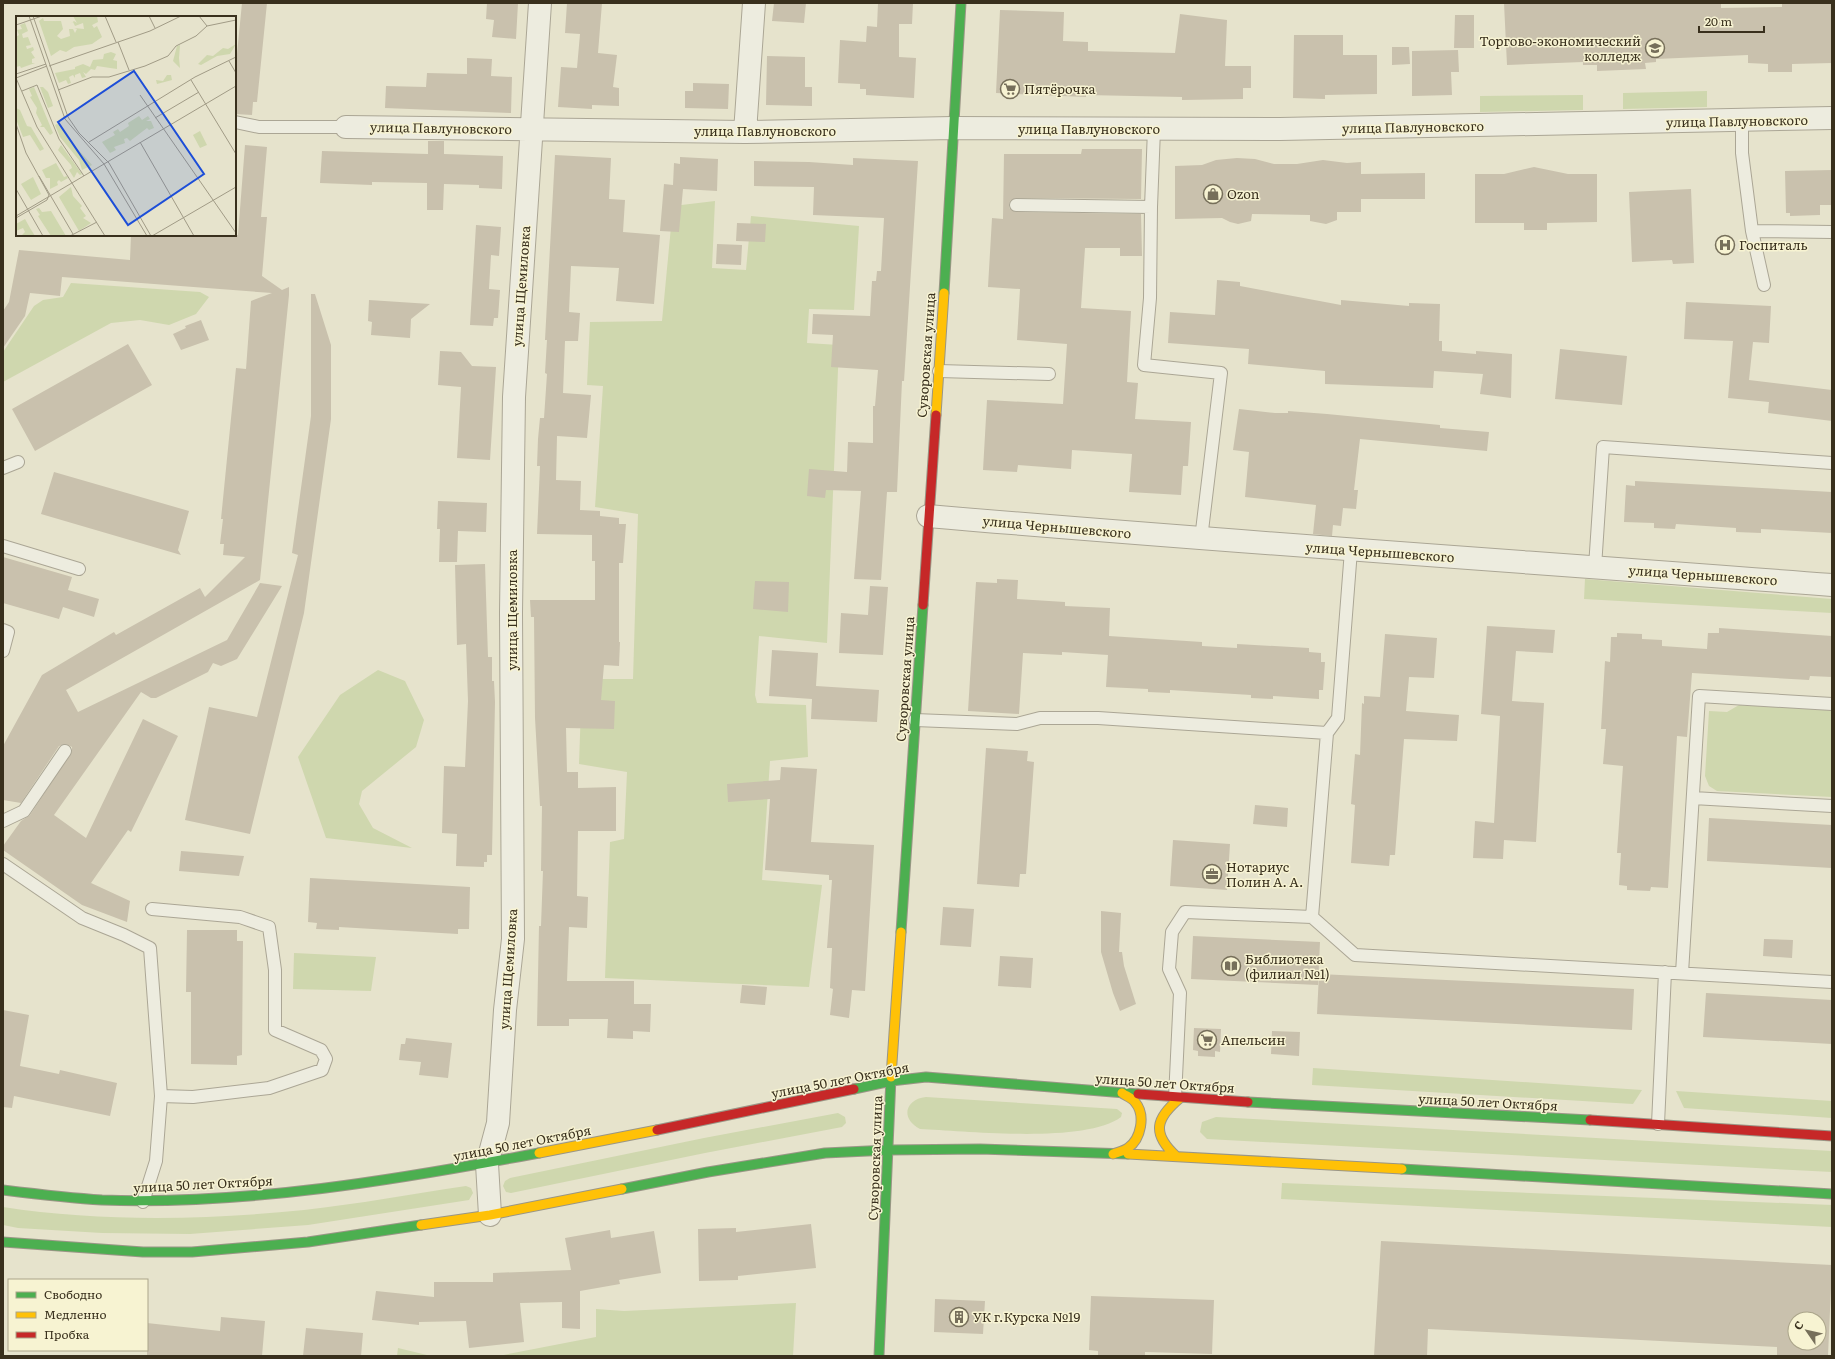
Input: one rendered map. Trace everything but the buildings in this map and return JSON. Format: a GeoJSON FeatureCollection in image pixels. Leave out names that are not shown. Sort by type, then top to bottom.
{"type":"FeatureCollection","features":[{"type":"Feature","properties":{"kind":"main road","name":"Суворовская улица"},"geometry":{"type":"LineString","coordinates":[[879,1356],[891,1081],[939,371],[961,3]]}},
{"type":"Feature","properties":{"kind":"main road","name":"улица 50 лет Октября"},"geometry":{"type":"LineString","coordinates":[[3,1190],[106,1201],[143,1202],[308,1191],[487,1164],[891,1081],[926,1077],[1178,1098],[1658,1124],[1832,1136]]}},
{"type":"Feature","properties":{"kind":"main road"},"geometry":{"type":"LineString","coordinates":[[1113,1154],[1128,1148],[1138,1138],[1141,1125],[1140,1113],[1135,1103],[1122,1094]]}},
{"type":"Feature","properties":{"kind":"main road"},"geometry":{"type":"LineString","coordinates":[[1176,1156],[1163,1143],[1160,1138],[1158,1127],[1162,1114],[1178,1098]]}},
{"type":"Feature","properties":{"kind":"main road"},"geometry":{"type":"LineString","coordinates":[[3,1242],[143,1252],[192,1252],[308,1242],[490,1215],[708,1172],[825,1154],[889,1150],[980,1149],[1176,1156],[1832,1194]]}},
{"type":"Feature","properties":{"kind":"street","name":"улица Щемиловка"},"geometry":{"type":"LineString","coordinates":[[490,1215],[487,1164],[498,1123],[505,1010],[513,939],[511,613],[514,405],[540,3]]}},
{"type":"Feature","properties":{"kind":"street"},"geometry":{"type":"LineString","coordinates":[[745,132],[754,3]]}},
{"type":"Feature","properties":{"kind":"street","name":"улица Павлуновского"},"geometry":{"type":"LineString","coordinates":[[346,127],[745,132],[953,128],[1296,129],[1832,118]]}},
{"type":"Feature","properties":{"kind":"street","name":"улица Чернышевского"},"geometry":{"type":"LineString","coordinates":[[928,516],[1201,540],[1832,585]]}},
{"type":"Feature","properties":{"kind":"lane"},"geometry":{"type":"LineString","coordinates":[[1742,121],[1742,153],[1752,231],[1764,285]]}},
{"type":"Feature","properties":{"kind":"lane"},"geometry":{"type":"LineString","coordinates":[[236,122],[258,127],[346,127]]}},
{"type":"Feature","properties":{"kind":"lane"},"geometry":{"type":"LineString","coordinates":[[1154,129],[1150,298],[1144,365],[1220,373],[1201,540]]}},
{"type":"Feature","properties":{"kind":"lane"},"geometry":{"type":"LineString","coordinates":[[1016,205],[1151,207]]}},
{"type":"Feature","properties":{"kind":"lane"},"geometry":{"type":"LineString","coordinates":[[1752,231],[1832,232]]}},
{"type":"Feature","properties":{"kind":"lane"},"geometry":{"type":"LineString","coordinates":[[939,371],[1049,374]]}},
{"type":"Feature","properties":{"kind":"lane"},"geometry":{"type":"LineString","coordinates":[[1595,567],[1603,447],[1832,463]]}},
{"type":"Feature","properties":{"kind":"lane"},"geometry":{"type":"LineString","coordinates":[[3,468],[18,462]]}},
{"type":"Feature","properties":{"kind":"lane"},"geometry":{"type":"LineString","coordinates":[[3,546],[79,569]]}},
{"type":"Feature","properties":{"kind":"lane"},"geometry":{"type":"LineString","coordinates":[[1312,917],[1326,733],[1338,718],[1352,550]]}},
{"type":"Feature","properties":{"kind":"lane"},"geometry":{"type":"LineString","coordinates":[[3,630],[8,632],[3,651]]}},
{"type":"Feature","properties":{"kind":"lane"},"geometry":{"type":"LineString","coordinates":[[1682,973],[1699,696],[1832,704]]}},
{"type":"Feature","properties":{"kind":"lane"},"geometry":{"type":"LineString","coordinates":[[915,720],[1017,724],[1040,718],[1098,718],[1326,733]]}},
{"type":"Feature","properties":{"kind":"lane"},"geometry":{"type":"LineString","coordinates":[[3,820],[24,811],[65,751]]}},
{"type":"Feature","properties":{"kind":"lane"},"geometry":{"type":"LineString","coordinates":[[1693,798],[1832,806]]}},
{"type":"Feature","properties":{"kind":"lane"},"geometry":{"type":"LineString","coordinates":[[3,864],[82,918],[124,935],[150,948],[161,1096],[156,1161],[143,1202]]}},
{"type":"Feature","properties":{"kind":"lane"},"geometry":{"type":"LineString","coordinates":[[152,909],[240,917],[269,927],[275,970],[275,1030],[321,1050],[326,1059],[322,1070],[269,1088],[193,1097],[161,1096]]}},
{"type":"Feature","properties":{"kind":"lane"},"geometry":{"type":"LineString","coordinates":[[1178,1098],[1180,993],[1169,969],[1172,932],[1184,912],[1312,917],[1355,955],[1832,982]]}},
{"type":"Feature","properties":{"kind":"lane"},"geometry":{"type":"LineString","coordinates":[[1658,1124],[1665,972]]}},
{"type":"Feature","properties":{"kind":"green space"},"geometry":{"type":"Polygon","coordinates":[[[1707,91],[1707,107],[1623,109],[1623,93],[1707,91]]]}},
{"type":"Feature","properties":{"kind":"green space"},"geometry":{"type":"Polygon","coordinates":[[[1583,95],[1583,110],[1480,112],[1480,96],[1583,95]]]}},
{"type":"Feature","properties":{"kind":"green space"},"geometry":{"type":"Polygon","coordinates":[[[715,201],[712,268],[746,270],[751,216],[859,226],[854,310],[809,309],[807,343],[839,345],[827,643],[759,636],[755,695],[757,703],[806,705],[808,757],[770,761],[762,880],[822,885],[809,987],[605,978],[610,842],[624,839],[627,772],[579,764],[582,679],[633,679],[638,514],[595,507],[603,386],[587,385],[590,322],[662,321],[673,206],[715,201]]]}},
{"type":"Feature","properties":{"kind":"green space"},"geometry":{"type":"Polygon","coordinates":[[[71,283],[200,292],[209,297],[196,314],[169,325],[140,320],[111,323],[3,382],[3,352],[34,306],[43,300],[63,297],[71,283]]]}},
{"type":"Feature","properties":{"kind":"green space"},"geometry":{"type":"Polygon","coordinates":[[[1585,579],[1832,599],[1832,613],[1584,599],[1585,579]]]}},
{"type":"Feature","properties":{"kind":"green space"},"geometry":{"type":"Polygon","coordinates":[[[378,670],[405,681],[424,720],[416,747],[362,791],[359,804],[373,828],[412,848],[326,838],[298,757],[340,695],[378,670]]]}},
{"type":"Feature","properties":{"kind":"green space"},"geometry":{"type":"Polygon","coordinates":[[[1739,705],[1832,710],[1832,797],[1717,791],[1709,786],[1705,776],[1709,711],[1727,712],[1739,705]]]}},
{"type":"Feature","properties":{"kind":"green space"},"geometry":{"type":"Polygon","coordinates":[[[294,953],[376,957],[371,991],[293,989],[294,953]]]}},
{"type":"Feature","properties":{"kind":"green space"},"geometry":{"type":"Polygon","coordinates":[[[1313,1068],[1642,1090],[1633,1104],[1312,1085],[1313,1068]]]}},
{"type":"Feature","properties":{"kind":"green space"},"geometry":{"type":"Polygon","coordinates":[[[1676,1091],[1832,1101],[1832,1118],[1684,1108],[1676,1091]]]}},
{"type":"Feature","properties":{"kind":"green space"},"geometry":{"type":"Polygon","coordinates":[[[926,1097],[1117,1109],[1122,1113],[1121,1117],[1104,1125],[1081,1131],[1024,1134],[920,1129],[910,1120],[908,1110],[913,1101],[926,1097]]]}},
{"type":"Feature","properties":{"kind":"green space"},"geometry":{"type":"Polygon","coordinates":[[[838,1113],[845,1117],[846,1123],[842,1127],[705,1153],[511,1193],[506,1192],[503,1186],[505,1181],[510,1178],[704,1138],[838,1113]]]}},
{"type":"Feature","properties":{"kind":"green space"},"geometry":{"type":"Polygon","coordinates":[[[1216,1117],[1832,1151],[1832,1172],[1207,1139],[1200,1132],[1202,1122],[1216,1117]]]}},
{"type":"Feature","properties":{"kind":"green space"},"geometry":{"type":"Polygon","coordinates":[[[1282,1183],[1832,1205],[1832,1227],[1281,1199],[1282,1183]]]}},
{"type":"Feature","properties":{"kind":"green space"},"geometry":{"type":"Polygon","coordinates":[[[466,1186],[471,1188],[473,1193],[469,1200],[308,1225],[190,1234],[102,1233],[18,1228],[3,1225],[3,1207],[40,1212],[115,1217],[154,1218],[230,1216],[324,1208],[466,1186]]]}},
{"type":"Feature","properties":{"kind":"green space"},"geometry":{"type":"Polygon","coordinates":[[[796,1303],[793,1356],[498,1356],[596,1337],[596,1309],[624,1311],[796,1303]]]}},
{"type":"Feature","properties":{"kind":"green space"},"geometry":{"type":"Polygon","coordinates":[[[398,1348],[431,1356],[397,1356],[398,1348]]]}},
{"type":"Feature","properties":{"kind":"traffic: fast"},"geometry":{"type":"LineString","coordinates":[[944,293],[961,3]]}},
{"type":"Feature","properties":{"kind":"traffic: fast"},"geometry":{"type":"LineString","coordinates":[[901,932],[923,605]]}},
{"type":"Feature","properties":{"kind":"traffic: fast"},"geometry":{"type":"LineString","coordinates":[[879,1356],[891,1077]]}},
{"type":"Feature","properties":{"kind":"traffic: fast"},"geometry":{"type":"LineString","coordinates":[[854,1089],[891,1081],[926,1077],[1138,1094]]}},
{"type":"Feature","properties":{"kind":"traffic: fast"},"geometry":{"type":"LineString","coordinates":[[1248,1102],[1590,1120]]}},
{"type":"Feature","properties":{"kind":"traffic: fast"},"geometry":{"type":"LineString","coordinates":[[622,1189],[708,1172],[825,1153],[889,1150],[980,1149],[1128,1154]]}},
{"type":"Feature","properties":{"kind":"traffic: fast"},"geometry":{"type":"LineString","coordinates":[[3,1190],[102,1200],[157,1201],[212,1199],[376,1181],[539,1153]]}},
{"type":"Feature","properties":{"kind":"traffic: fast"},"geometry":{"type":"LineString","coordinates":[[1402,1169],[1832,1194]]}},
{"type":"Feature","properties":{"kind":"traffic: fast"},"geometry":{"type":"LineString","coordinates":[[3,1242],[143,1252],[192,1252],[308,1242],[421,1225]]}},
{"type":"Feature","properties":{"kind":"traffic: slow"},"geometry":{"type":"LineString","coordinates":[[936,415],[944,293]]}},
{"type":"Feature","properties":{"kind":"traffic: slow"},"geometry":{"type":"LineString","coordinates":[[891,1077],[901,932]]}},
{"type":"Feature","properties":{"kind":"traffic: slow"},"geometry":{"type":"LineString","coordinates":[[1113,1154],[1123,1151],[1132,1144],[1139,1133],[1141,1120],[1138,1107],[1134,1101],[1122,1093]]}},
{"type":"Feature","properties":{"kind":"traffic: slow"},"geometry":{"type":"LineString","coordinates":[[1176,1156],[1163,1140],[1160,1133],[1160,1126],[1166,1112],[1180,1098]]}},
{"type":"Feature","properties":{"kind":"traffic: slow"},"geometry":{"type":"LineString","coordinates":[[539,1153],[657,1130]]}},
{"type":"Feature","properties":{"kind":"traffic: slow"},"geometry":{"type":"LineString","coordinates":[[1128,1154],[1402,1169]]}},
{"type":"Feature","properties":{"kind":"traffic: slow"},"geometry":{"type":"LineString","coordinates":[[421,1225],[490,1215],[622,1189]]}},
{"type":"Feature","properties":{"kind":"traffic: jam"},"geometry":{"type":"LineString","coordinates":[[923,605],[936,415]]}},
{"type":"Feature","properties":{"kind":"traffic: jam"},"geometry":{"type":"LineString","coordinates":[[657,1130],[854,1089]]}},
{"type":"Feature","properties":{"kind":"traffic: jam"},"geometry":{"type":"LineString","coordinates":[[1138,1094],[1248,1102]]}},
{"type":"Feature","properties":{"kind":"traffic: jam"},"geometry":{"type":"LineString","coordinates":[[1590,1120],[1832,1136]]}},
{"type":"Feature","properties":{"kind":"place","name":"Торгово-экономический колледж"},"geometry":{"type":"Point","coordinates":[1655,48]}},
{"type":"Feature","properties":{"kind":"place","name":"Пятёрочка"},"geometry":{"type":"Point","coordinates":[1010,89]}},
{"type":"Feature","properties":{"kind":"place","name":"Ozon"},"geometry":{"type":"Point","coordinates":[1213,194]}},
{"type":"Feature","properties":{"kind":"place","name":"Госпиталь"},"geometry":{"type":"Point","coordinates":[1725,245]}},
{"type":"Feature","properties":{"kind":"place","name":"Нотариус Полин А. А."},"geometry":{"type":"Point","coordinates":[1212,874]}},
{"type":"Feature","properties":{"kind":"place","name":"Библиотека (филиал №1)"},"geometry":{"type":"Point","coordinates":[1231,966]}},
{"type":"Feature","properties":{"kind":"place","name":"Апельсин"},"geometry":{"type":"Point","coordinates":[1207,1040]}},
{"type":"Feature","properties":{"kind":"place","name":"УК г.Курска №19"},"geometry":{"type":"Point","coordinates":[959,1317]}}]}
